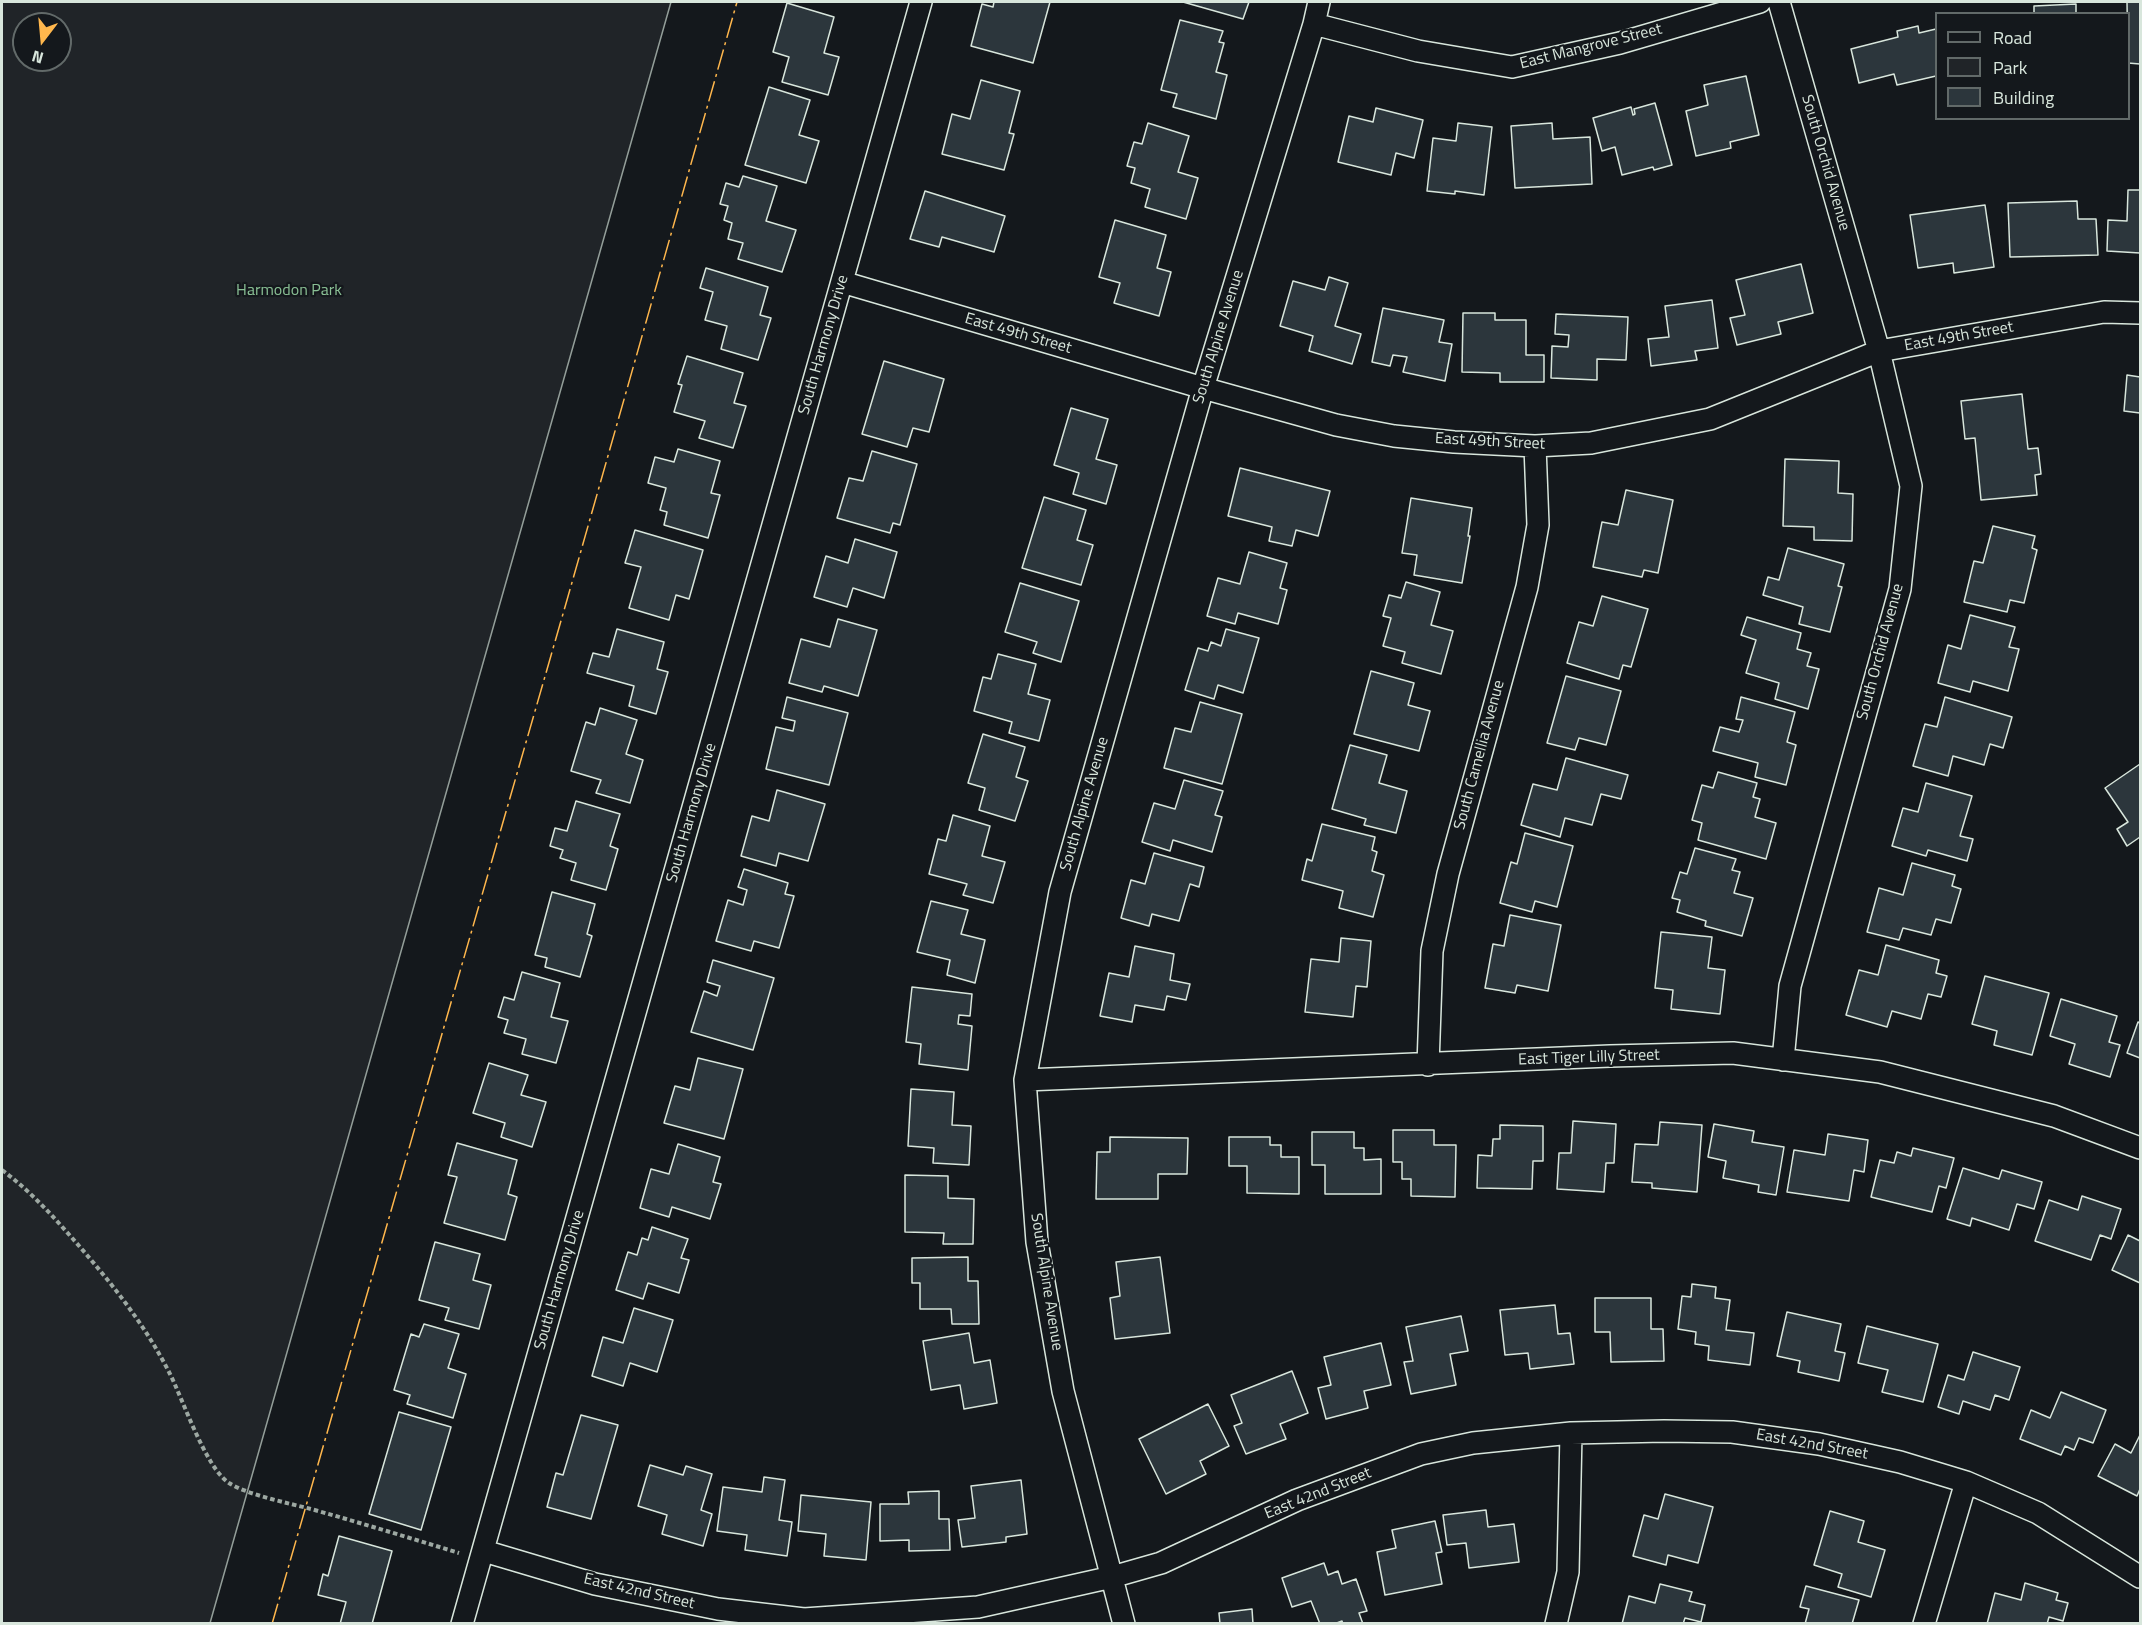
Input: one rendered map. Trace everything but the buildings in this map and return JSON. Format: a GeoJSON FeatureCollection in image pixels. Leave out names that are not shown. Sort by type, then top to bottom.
{"type":"FeatureCollection","features":[{"type":"Feature","properties":{"kind":"street","name":"South Harmony Drive"},"geometry":{"type":"LineString","coordinates":[[462,1623],[921,2]]}},
{"type":"Feature","properties":{"kind":"street","name":"South Alpine Avenue"},"geometry":{"type":"LineString","coordinates":[[1124,1623],[1063,1391],[1037,1242],[1025,1080],[1060,892],[1203,388],[1319,2]]}},
{"type":"Feature","properties":{"kind":"street","name":"East Mangrove Street"},"geometry":{"type":"LineString","coordinates":[[1314,24],[1418,51],[1512,66],[1620,43],[1760,2]]}},
{"type":"Feature","properties":{"kind":"street","name":"South Orchid Avenue"},"geometry":{"type":"LineString","coordinates":[[1779,2],[1879,351],[1911,486],[1900,590],[1790,986],[1783,1059]]}},
{"type":"Feature","properties":{"kind":"street","name":"East 49th Street"},"geometry":{"type":"LineString","coordinates":[[842,282],[1336,425],[1382,434],[1454,442],[1536,446],[1591,443],[1710,419],[1879,351],[2104,312],[2140,313]]}},
{"type":"Feature","properties":{"kind":"street","name":"South Camellia Avenue"},"geometry":{"type":"LineString","coordinates":[[1428,1065],[1432,951],[1448,874],[1527,587],[1538,525],[1536,446]]}},
{"type":"Feature","properties":{"kind":"street","name":"East Tiger Lilly Street"},"geometry":{"type":"LineString","coordinates":[[1025,1080],[1733,1053],[1880,1072],[2054,1116],[2140,1148]]}},
{"type":"Feature","properties":{"kind":"street","name":"East 42nd Street"},"geometry":{"type":"LineString","coordinates":[[484,1551],[595,1584],[649,1596],[718,1610],[804,1621],[978,1607],[1112,1577],[1161,1563],[1297,1500],[1420,1454],[1473,1443],[1571,1433],[1732,1432],[1819,1444],[1900,1462],[1966,1482],[2038,1513],[2140,1577]]}},
{"type":"Feature","properties":{"kind":"street"},"geometry":{"type":"LineString","coordinates":[[1556,1623],[1568,1572],[1571,1433]]}},
{"type":"Feature","properties":{"kind":"street"},"geometry":{"type":"LineString","coordinates":[[1924,1623],[1966,1482]]}},
{"type":"Feature","properties":{"kind":"path"},"geometry":{"type":"LineString","coordinates":[[2,1170],[45,1208],[85,1253],[146,1332],[169,1372],[219,1474],[229,1482],[239,1488],[460,1553],[484,1551]]}},
{"type":"Feature","properties":{"kind":"green space","name":"Harmodon Park"},"geometry":{"type":"Polygon","coordinates":[[[2,2],[671,2],[210,1623],[2,1623],[2,2]]]}},
{"type":"Feature","properties":{"kind":"power"},"geometry":{"type":"LineString","coordinates":[[272,1624],[737,2]]}}]}
